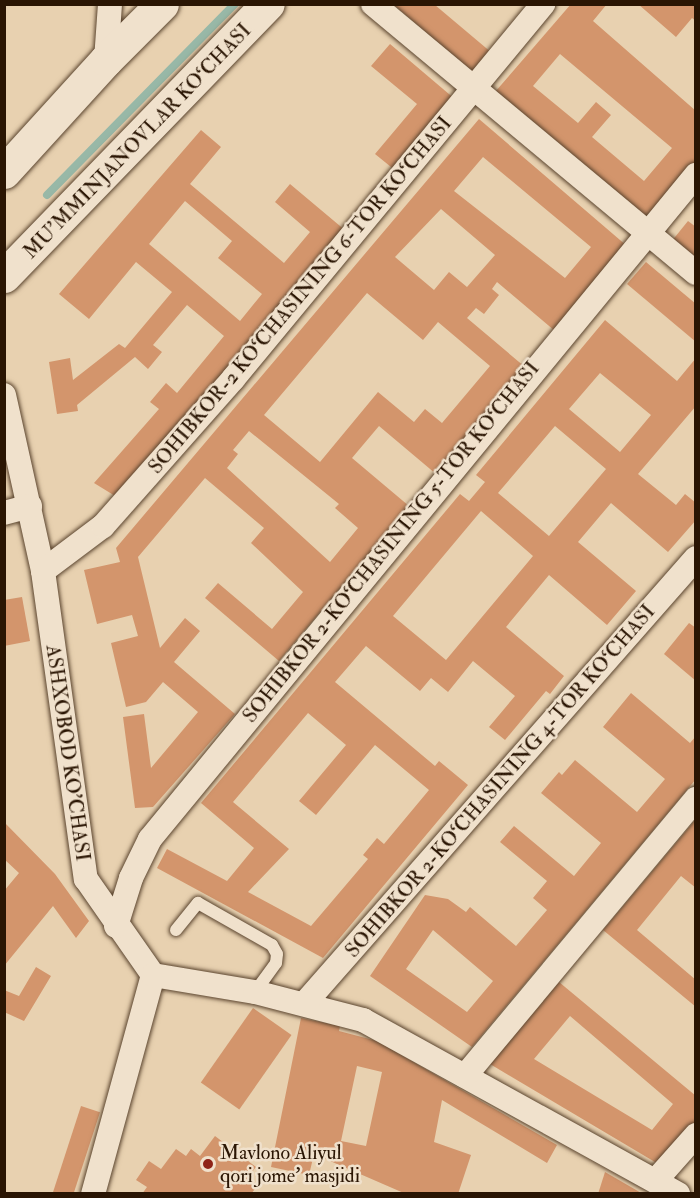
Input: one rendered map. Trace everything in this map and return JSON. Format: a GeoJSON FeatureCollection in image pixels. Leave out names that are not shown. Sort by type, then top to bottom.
{"type":"FeatureCollection","features":[{"type":"Feature","properties":{"kind":"main road"},"geometry":{"type":"LineString","coordinates":[[4,172],[106,60],[162,4]]}},
{"type":"Feature","properties":{"kind":"main road","name":"MU’MMINJANOVLAR KO‘CHASI"},"geometry":{"type":"LineString","coordinates":[[4,276],[268,4]]}},
{"type":"Feature","properties":{"kind":"street"},"geometry":{"type":"LineString","coordinates":[[106,60],[110,4]]}},
{"type":"Feature","properties":{"kind":"street"},"geometry":{"type":"LineString","coordinates":[[373,4],[696,273]]}},
{"type":"Feature","properties":{"kind":"street","name":"SOHIBKOR-2 KO‘CHASINING 6-TOR KO‘CHASI"},"geometry":{"type":"LineString","coordinates":[[43,572],[103,526],[233,379],[543,4]]}},
{"type":"Feature","properties":{"kind":"street","name":"SOHIBKOR 2-KO‘CHASINING 5-TOR KO‘CHASI"},"geometry":{"type":"LineString","coordinates":[[116,926],[131,878],[150,839],[647,230],[696,175]]}},
{"type":"Feature","properties":{"kind":"street","name":"ASHXOBOD KO'CHASI"},"geometry":{"type":"LineString","coordinates":[[4,395],[43,572],[81,859],[86,879],[116,926],[153,975]]}},
{"type":"Feature","properties":{"kind":"street"},"geometry":{"type":"LineString","coordinates":[[4,513],[30,506]]}},
{"type":"Feature","properties":{"kind":"street","name":"SOHIBKOR 2-KO‘CHASINING 4-TOR KO‘CHASI"},"geometry":{"type":"LineString","coordinates":[[305,1003],[696,558]]}},
{"type":"Feature","properties":{"kind":"street"},"geometry":{"type":"LineString","coordinates":[[465,1076],[696,799]]}},
{"type":"Feature","properties":{"kind":"street"},"geometry":{"type":"LineString","coordinates":[[93,1194],[153,975],[255,992],[305,1003],[363,1020],[657,1179],[678,1194]]}},
{"type":"Feature","properties":{"kind":"street"},"geometry":{"type":"LineString","coordinates":[[657,1179],[696,1135]]}},
{"type":"Feature","properties":{"kind":"lane"},"geometry":{"type":"LineString","coordinates":[[177,930],[198,903],[272,945],[277,954],[276,963],[255,992]]}},
{"type":"Feature","properties":{"kind":"building"},"geometry":{"type":"Polygon","coordinates":[[[571,4],[607,4],[593,21],[696,111],[696,161],[647,219],[495,92],[571,4]],[[560,54],[533,86],[578,123],[596,102],[611,115],[592,137],[644,181],[672,148],[560,54]]]}},
{"type":"Feature","properties":{"kind":"building"},"geometry":{"type":"Polygon","coordinates":[[[638,4],[696,4],[696,21],[692,18],[676,37],[638,4]]]}},
{"type":"Feature","properties":{"kind":"building"},"geometry":{"type":"Polygon","coordinates":[[[394,5],[435,5],[492,53],[474,74],[394,5]]]}},
{"type":"Feature","properties":{"kind":"building"},"geometry":{"type":"Polygon","coordinates":[[[390,44],[456,100],[396,171],[375,154],[417,104],[371,66],[390,44]]]}},
{"type":"Feature","properties":{"kind":"building"},"geometry":{"type":"Polygon","coordinates":[[[479,119],[627,246],[555,331],[497,282],[492,289],[499,295],[484,314],[476,308],[467,318],[525,367],[436,474],[379,426],[352,458],[409,506],[279,661],[205,598],[218,583],[272,629],[303,592],[251,543],[264,528],[205,478],[138,557],[160,648],[185,618],[200,631],[174,662],[235,714],[153,807],[135,808],[123,717],[144,714],[151,768],[198,712],[163,682],[146,702],[126,707],[111,643],[138,636],[132,615],[97,624],[84,570],[120,562],[116,548],[479,119]],[[483,157],[454,191],[565,278],[591,247],[483,157]],[[441,209],[395,257],[434,290],[449,272],[467,287],[495,255],[441,209]],[[367,293],[264,415],[320,462],[378,392],[414,422],[425,409],[442,423],[490,366],[438,322],[423,340],[367,293]],[[249,431],[233,450],[238,454],[227,468],[330,562],[358,528],[335,508],[339,504],[249,431]]]}},
{"type":"Feature","properties":{"kind":"building"},"geometry":{"type":"Polygon","coordinates":[[[201,130],[221,147],[190,184],[284,263],[310,232],[275,202],[290,184],[346,231],[120,499],[94,483],[159,409],[150,402],[166,383],[177,393],[224,336],[187,305],[153,345],[162,352],[148,369],[135,357],[77,405],[78,411],[57,414],[49,362],[70,358],[73,380],[119,344],[125,348],[172,292],[136,262],[89,319],[59,294],[201,130]],[[185,201],[149,244],[240,321],[262,294],[218,258],[232,241],[185,201]]]}},
{"type":"Feature","properties":{"kind":"building"},"geometry":{"type":"Polygon","coordinates":[[[688,221],[696,227],[696,262],[671,242],[688,221]]]}},
{"type":"Feature","properties":{"kind":"building"},"geometry":{"type":"Polygon","coordinates":[[[646,262],[696,304],[696,342],[627,284],[646,262]]]}},
{"type":"Feature","properties":{"kind":"building"},"geometry":{"type":"Polygon","coordinates":[[[605,320],[677,381],[696,358],[696,406],[638,474],[676,505],[685,494],[696,503],[696,520],[668,552],[611,503],[578,542],[636,591],[607,625],[549,575],[506,627],[564,676],[550,694],[546,691],[505,740],[489,727],[515,696],[473,661],[448,692],[431,678],[420,691],[366,646],[335,682],[435,766],[439,761],[468,785],[323,958],[157,868],[167,849],[227,881],[254,848],[201,803],[460,494],[469,501],[485,482],[476,475],[605,320]],[[600,373],[569,409],[620,452],[651,415],[600,373]],[[555,426],[498,493],[549,536],[606,469],[555,426]],[[481,511],[393,616],[446,660],[533,556],[481,511]],[[308,713],[233,802],[289,849],[248,892],[311,926],[368,859],[363,855],[377,838],[384,844],[429,790],[375,745],[316,815],[299,801],[346,745],[308,713]]]}},
{"type":"Feature","properties":{"kind":"building"},"geometry":{"type":"Polygon","coordinates":[[[22,597],[30,641],[4,646],[4,600],[22,597]]]}},
{"type":"Feature","properties":{"kind":"building"},"geometry":{"type":"Polygon","coordinates":[[[689,623],[696,628],[696,681],[664,654],[689,623]]]}},
{"type":"Feature","properties":{"kind":"building"},"geometry":{"type":"Polygon","coordinates":[[[631,693],[690,743],[696,736],[696,779],[472,1047],[370,976],[425,895],[448,899],[466,912],[470,907],[516,946],[547,910],[533,898],[547,881],[500,842],[514,826],[574,876],[601,843],[541,793],[559,772],[562,775],[575,760],[637,812],[665,779],[603,727],[631,693]],[[433,930],[406,969],[467,1012],[493,981],[433,930]]]}},
{"type":"Feature","properties":{"kind":"building"},"geometry":{"type":"Polygon","coordinates":[[[696,819],[696,888],[681,876],[637,930],[696,980],[696,1007],[603,930],[696,819]]]}},
{"type":"Feature","properties":{"kind":"building"},"geometry":{"type":"Polygon","coordinates":[[[4,822],[55,874],[89,921],[76,938],[53,906],[4,966],[4,891],[19,873],[4,859],[4,822]]]}},
{"type":"Feature","properties":{"kind":"building"},"geometry":{"type":"Polygon","coordinates":[[[36,967],[51,976],[24,1021],[4,1012],[4,990],[19,996],[36,967]]]}},
{"type":"Feature","properties":{"kind":"building"},"geometry":{"type":"Polygon","coordinates":[[[559,982],[696,1096],[696,1122],[660,1165],[490,1064],[559,982]],[[570,1016],[534,1059],[652,1130],[673,1104],[570,1016]]]}},
{"type":"Feature","properties":{"kind":"building"},"geometry":{"type":"Polygon","coordinates":[[[253,1008],[292,1035],[239,1110],[201,1083],[253,1008]]]}},
{"type":"Feature","properties":{"kind":"building"},"geometry":{"type":"Polygon","coordinates":[[[301,1018],[340,1026],[339,1031],[377,1041],[557,1145],[547,1163],[442,1100],[434,1142],[471,1155],[458,1194],[406,1194],[314,1154],[309,1175],[271,1167],[301,1018]],[[357,1066],[341,1141],[366,1146],[382,1072],[357,1066]]]}},
{"type":"Feature","properties":{"kind":"building"},"geometry":{"type":"Polygon","coordinates":[[[81,1106],[100,1112],[73,1194],[53,1193],[81,1106]]]}},
{"type":"Feature","properties":{"kind":"building","name":"Mavlono Aliyul qori jome' masjidi"},"geometry":{"type":"Polygon","coordinates":[[[215,1136],[256,1167],[248,1177],[258,1185],[251,1194],[142,1194],[147,1187],[136,1180],[149,1161],[161,1169],[176,1149],[186,1156],[191,1149],[200,1156],[215,1136]]]}},
{"type":"Feature","properties":{"kind":"building"},"geometry":{"type":"Polygon","coordinates":[[[605,1172],[643,1194],[598,1194],[605,1172]]]}},
{"type":"Feature","properties":{"kind":"waterway"},"geometry":{"type":"LineString","coordinates":[[47,195],[235,4]]}},
{"type":"Feature","properties":{"kind":"place","name":"Mavlono Aliyul qori jome' masjidi"},"geometry":{"type":"Point","coordinates":[208,1164]}}]}
